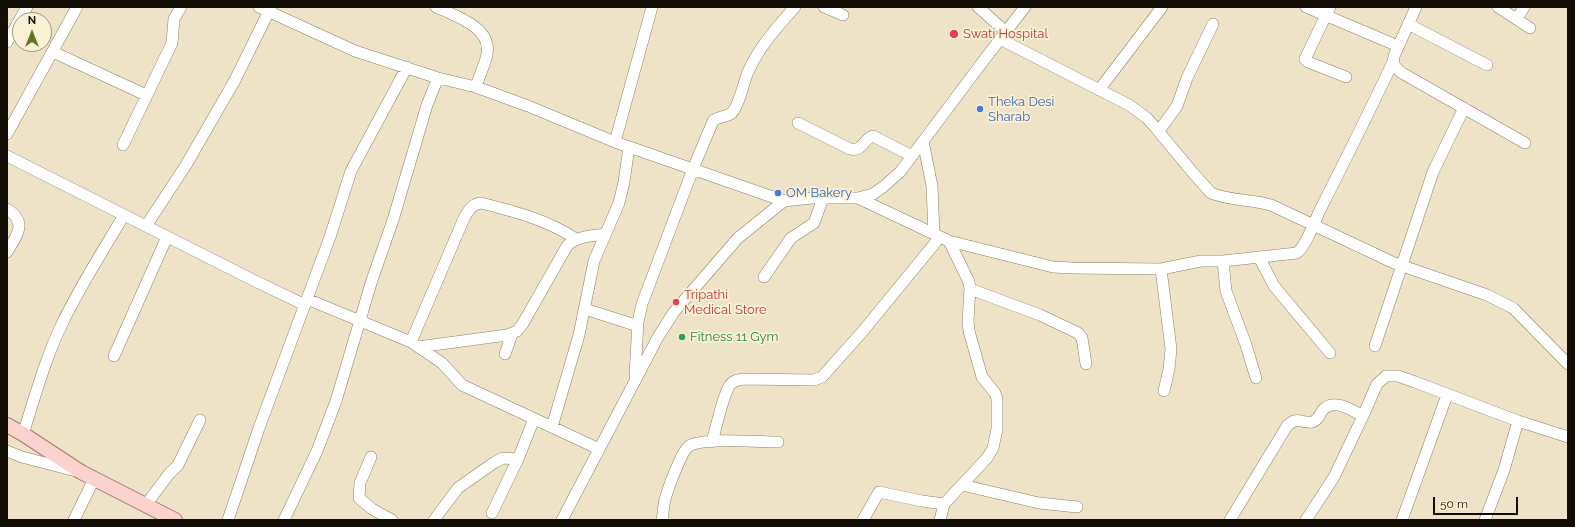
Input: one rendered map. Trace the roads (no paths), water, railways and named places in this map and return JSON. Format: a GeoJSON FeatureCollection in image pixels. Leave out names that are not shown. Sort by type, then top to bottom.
{"type":"FeatureCollection","features":[{"type":"Feature","properties":{"kind":"main road"},"geometry":{"type":"LineString","coordinates":[[7,425],[81,472],[175,520]]}},
{"type":"Feature","properties":{"kind":"street"},"geometry":{"type":"LineString","coordinates":[[7,42],[27,7]]}},
{"type":"Feature","properties":{"kind":"street"},"geometry":{"type":"LineString","coordinates":[[7,134],[77,7]]}},
{"type":"Feature","properties":{"kind":"street"},"geometry":{"type":"LineString","coordinates":[[123,145],[172,43],[174,19],[181,7]]}},
{"type":"Feature","properties":{"kind":"street"},"geometry":{"type":"LineString","coordinates":[[436,7],[456,16],[479,30],[484,36],[487,45],[487,53],[476,87]]}},
{"type":"Feature","properties":{"kind":"street"},"geometry":{"type":"LineString","coordinates":[[615,142],[652,7]]}},
{"type":"Feature","properties":{"kind":"street"},"geometry":{"type":"LineString","coordinates":[[634,381],[638,326],[642,304],[692,169],[713,121],[716,118],[726,116],[734,111],[755,57],[770,35],[795,7]]}},
{"type":"Feature","properties":{"kind":"street"},"geometry":{"type":"LineString","coordinates":[[825,7],[843,15]]}},
{"type":"Feature","properties":{"kind":"street"},"geometry":{"type":"LineString","coordinates":[[978,7],[1003,35],[1099,90],[1129,105],[1147,118],[1211,193],[1219,196],[1262,202],[1271,205],[1401,266],[1487,295],[1513,308],[1568,364]]}},
{"type":"Feature","properties":{"kind":"street"},"geometry":{"type":"LineString","coordinates":[[146,226],[186,165],[235,80],[266,8],[355,51],[438,78],[476,87],[528,106],[615,142],[784,201],[796,199],[858,198],[873,194],[883,187],[900,172],[1025,7]]}},
{"type":"Feature","properties":{"kind":"street"},"geometry":{"type":"LineString","coordinates":[[1099,90],[1162,7]]}},
{"type":"Feature","properties":{"kind":"street"},"geometry":{"type":"LineString","coordinates":[[1306,7],[1328,11],[1398,46]]}},
{"type":"Feature","properties":{"kind":"street"},"geometry":{"type":"LineString","coordinates":[[858,198],[941,237],[1053,267],[1161,269],[1201,260],[1223,260],[1297,253],[1302,248],[1312,225],[1368,115],[1393,62],[1398,46],[1416,7]]}},
{"type":"Feature","properties":{"kind":"street"},"geometry":{"type":"LineString","coordinates":[[1498,7],[1530,28]]}},
{"type":"Feature","properties":{"kind":"street"},"geometry":{"type":"LineString","coordinates":[[1517,19],[1524,7]]}},
{"type":"Feature","properties":{"kind":"street"},"geometry":{"type":"LineString","coordinates":[[1328,11],[1305,59],[1308,62],[1346,77]]}},
{"type":"Feature","properties":{"kind":"street"},"geometry":{"type":"LineString","coordinates":[[1159,131],[1177,106],[1187,78],[1214,24]]}},
{"type":"Feature","properties":{"kind":"street"},"geometry":{"type":"LineString","coordinates":[[1408,24],[1487,65]]}},
{"type":"Feature","properties":{"kind":"street"},"geometry":{"type":"LineString","coordinates":[[53,52],[146,95]]}},
{"type":"Feature","properties":{"kind":"street"},"geometry":{"type":"LineString","coordinates":[[1393,62],[1402,74],[1525,143]]}},
{"type":"Feature","properties":{"kind":"street"},"geometry":{"type":"LineString","coordinates":[[228,520],[259,428],[330,237],[351,172],[407,67]]}},
{"type":"Feature","properties":{"kind":"street"},"geometry":{"type":"LineString","coordinates":[[284,520],[317,451],[336,401],[375,270],[393,220],[427,105],[438,78]]}},
{"type":"Feature","properties":{"kind":"street"},"geometry":{"type":"LineString","coordinates":[[1375,346],[1433,172],[1464,108]]}},
{"type":"Feature","properties":{"kind":"street"},"geometry":{"type":"LineString","coordinates":[[798,123],[850,149],[859,149],[873,136],[912,156]]}},
{"type":"Feature","properties":{"kind":"street"},"geometry":{"type":"LineString","coordinates":[[923,141],[941,237],[969,282],[969,331],[982,377],[995,393],[997,399],[997,430],[993,448],[987,458],[944,504],[940,520]]}},
{"type":"Feature","properties":{"kind":"street"},"geometry":{"type":"LineString","coordinates":[[552,427],[579,334],[594,261],[621,194],[629,147]]}},
{"type":"Feature","properties":{"kind":"street"},"geometry":{"type":"LineString","coordinates":[[7,156],[254,281],[306,302],[360,320],[415,345],[442,363],[462,385],[599,449]]}},
{"type":"Feature","properties":{"kind":"street"},"geometry":{"type":"LineString","coordinates":[[764,277],[791,238],[814,223],[818,217],[824,198]]}},
{"type":"Feature","properties":{"kind":"street"},"geometry":{"type":"LineString","coordinates":[[562,520],[634,381],[658,337],[674,312],[738,238],[784,201]]}},
{"type":"Feature","properties":{"kind":"street"},"geometry":{"type":"LineString","coordinates":[[415,345],[466,216],[472,206],[476,203],[511,211],[556,227],[576,239]]}},
{"type":"Feature","properties":{"kind":"street"},"geometry":{"type":"LineString","coordinates":[[7,209],[13,212],[20,225],[18,234],[7,252]]}},
{"type":"Feature","properties":{"kind":"street"},"geometry":{"type":"LineString","coordinates":[[23,434],[44,368],[62,325],[85,280],[124,215]]}},
{"type":"Feature","properties":{"kind":"street"},"geometry":{"type":"LineString","coordinates":[[415,345],[512,334],[522,325],[571,241],[605,234]]}},
{"type":"Feature","properties":{"kind":"street"},"geometry":{"type":"LineString","coordinates":[[114,356],[167,237]]}},
{"type":"Feature","properties":{"kind":"street"},"geometry":{"type":"LineString","coordinates":[[712,442],[726,394],[730,385],[734,381],[814,380],[822,377],[863,331],[941,237]]}},
{"type":"Feature","properties":{"kind":"street"},"geometry":{"type":"LineString","coordinates":[[1259,257],[1274,286],[1330,353]]}},
{"type":"Feature","properties":{"kind":"street"},"geometry":{"type":"LineString","coordinates":[[1223,260],[1226,291],[1246,345],[1256,378]]}},
{"type":"Feature","properties":{"kind":"street"},"geometry":{"type":"LineString","coordinates":[[1161,269],[1171,349],[1164,391]]}},
{"type":"Feature","properties":{"kind":"street"},"geometry":{"type":"LineString","coordinates":[[970,289],[1040,316],[1078,333],[1082,338],[1086,364]]}},
{"type":"Feature","properties":{"kind":"street"},"geometry":{"type":"LineString","coordinates":[[585,309],[638,326]]}},
{"type":"Feature","properties":{"kind":"street"},"geometry":{"type":"LineString","coordinates":[[504,354],[512,334]]}},
{"type":"Feature","properties":{"kind":"street"},"geometry":{"type":"LineString","coordinates":[[1306,520],[1334,477],[1377,384],[1386,376],[1398,376],[1518,421],[1568,437]]}},
{"type":"Feature","properties":{"kind":"street"},"geometry":{"type":"LineString","coordinates":[[1402,520],[1447,395]]}},
{"type":"Feature","properties":{"kind":"street"},"geometry":{"type":"LineString","coordinates":[[1230,520],[1287,426],[1292,421],[1298,420],[1310,422],[1317,420],[1327,406],[1333,404],[1345,407],[1363,416]]}},
{"type":"Feature","properties":{"kind":"street"},"geometry":{"type":"LineString","coordinates":[[492,514],[518,459],[534,419]]}},
{"type":"Feature","properties":{"kind":"street"},"geometry":{"type":"LineString","coordinates":[[145,506],[169,474],[178,465],[200,420]]}},
{"type":"Feature","properties":{"kind":"street"},"geometry":{"type":"LineString","coordinates":[[1484,520],[1504,470],[1518,421]]}},
{"type":"Feature","properties":{"kind":"street"},"geometry":{"type":"LineString","coordinates":[[662,520],[666,496],[684,451],[690,445],[712,442],[778,442]]}},
{"type":"Feature","properties":{"kind":"street"},"geometry":{"type":"LineString","coordinates":[[8,455],[81,472]]}},
{"type":"Feature","properties":{"kind":"street"},"geometry":{"type":"LineString","coordinates":[[371,457],[360,482],[359,498],[372,509],[392,520]]}},
{"type":"Feature","properties":{"kind":"street"},"geometry":{"type":"LineString","coordinates":[[434,520],[458,488],[503,458],[518,459]]}},
{"type":"Feature","properties":{"kind":"street"},"geometry":{"type":"LineString","coordinates":[[74,520],[94,479]]}},
{"type":"Feature","properties":{"kind":"street"},"geometry":{"type":"LineString","coordinates":[[962,485],[1039,503],[1077,507]]}},
{"type":"Feature","properties":{"kind":"street"},"geometry":{"type":"LineString","coordinates":[[1494,520],[1496,491]]}},
{"type":"Feature","properties":{"kind":"street"},"geometry":{"type":"LineString","coordinates":[[863,520],[879,492],[944,504]]}},
{"type":"Feature","properties":{"kind":"place","name":"Swati Hospital"},"geometry":{"type":"Point","coordinates":[954,34]}},
{"type":"Feature","properties":{"kind":"place","name":"Theka Desi Sharab"},"geometry":{"type":"Point","coordinates":[980,109]}},
{"type":"Feature","properties":{"kind":"place","name":"OM Bakery"},"geometry":{"type":"Point","coordinates":[778,193]}},
{"type":"Feature","properties":{"kind":"place","name":"Tripathi Medical Store"},"geometry":{"type":"Point","coordinates":[676,302]}},
{"type":"Feature","properties":{"kind":"place","name":"Fitness 11 Gym"},"geometry":{"type":"Point","coordinates":[682,337]}}]}
